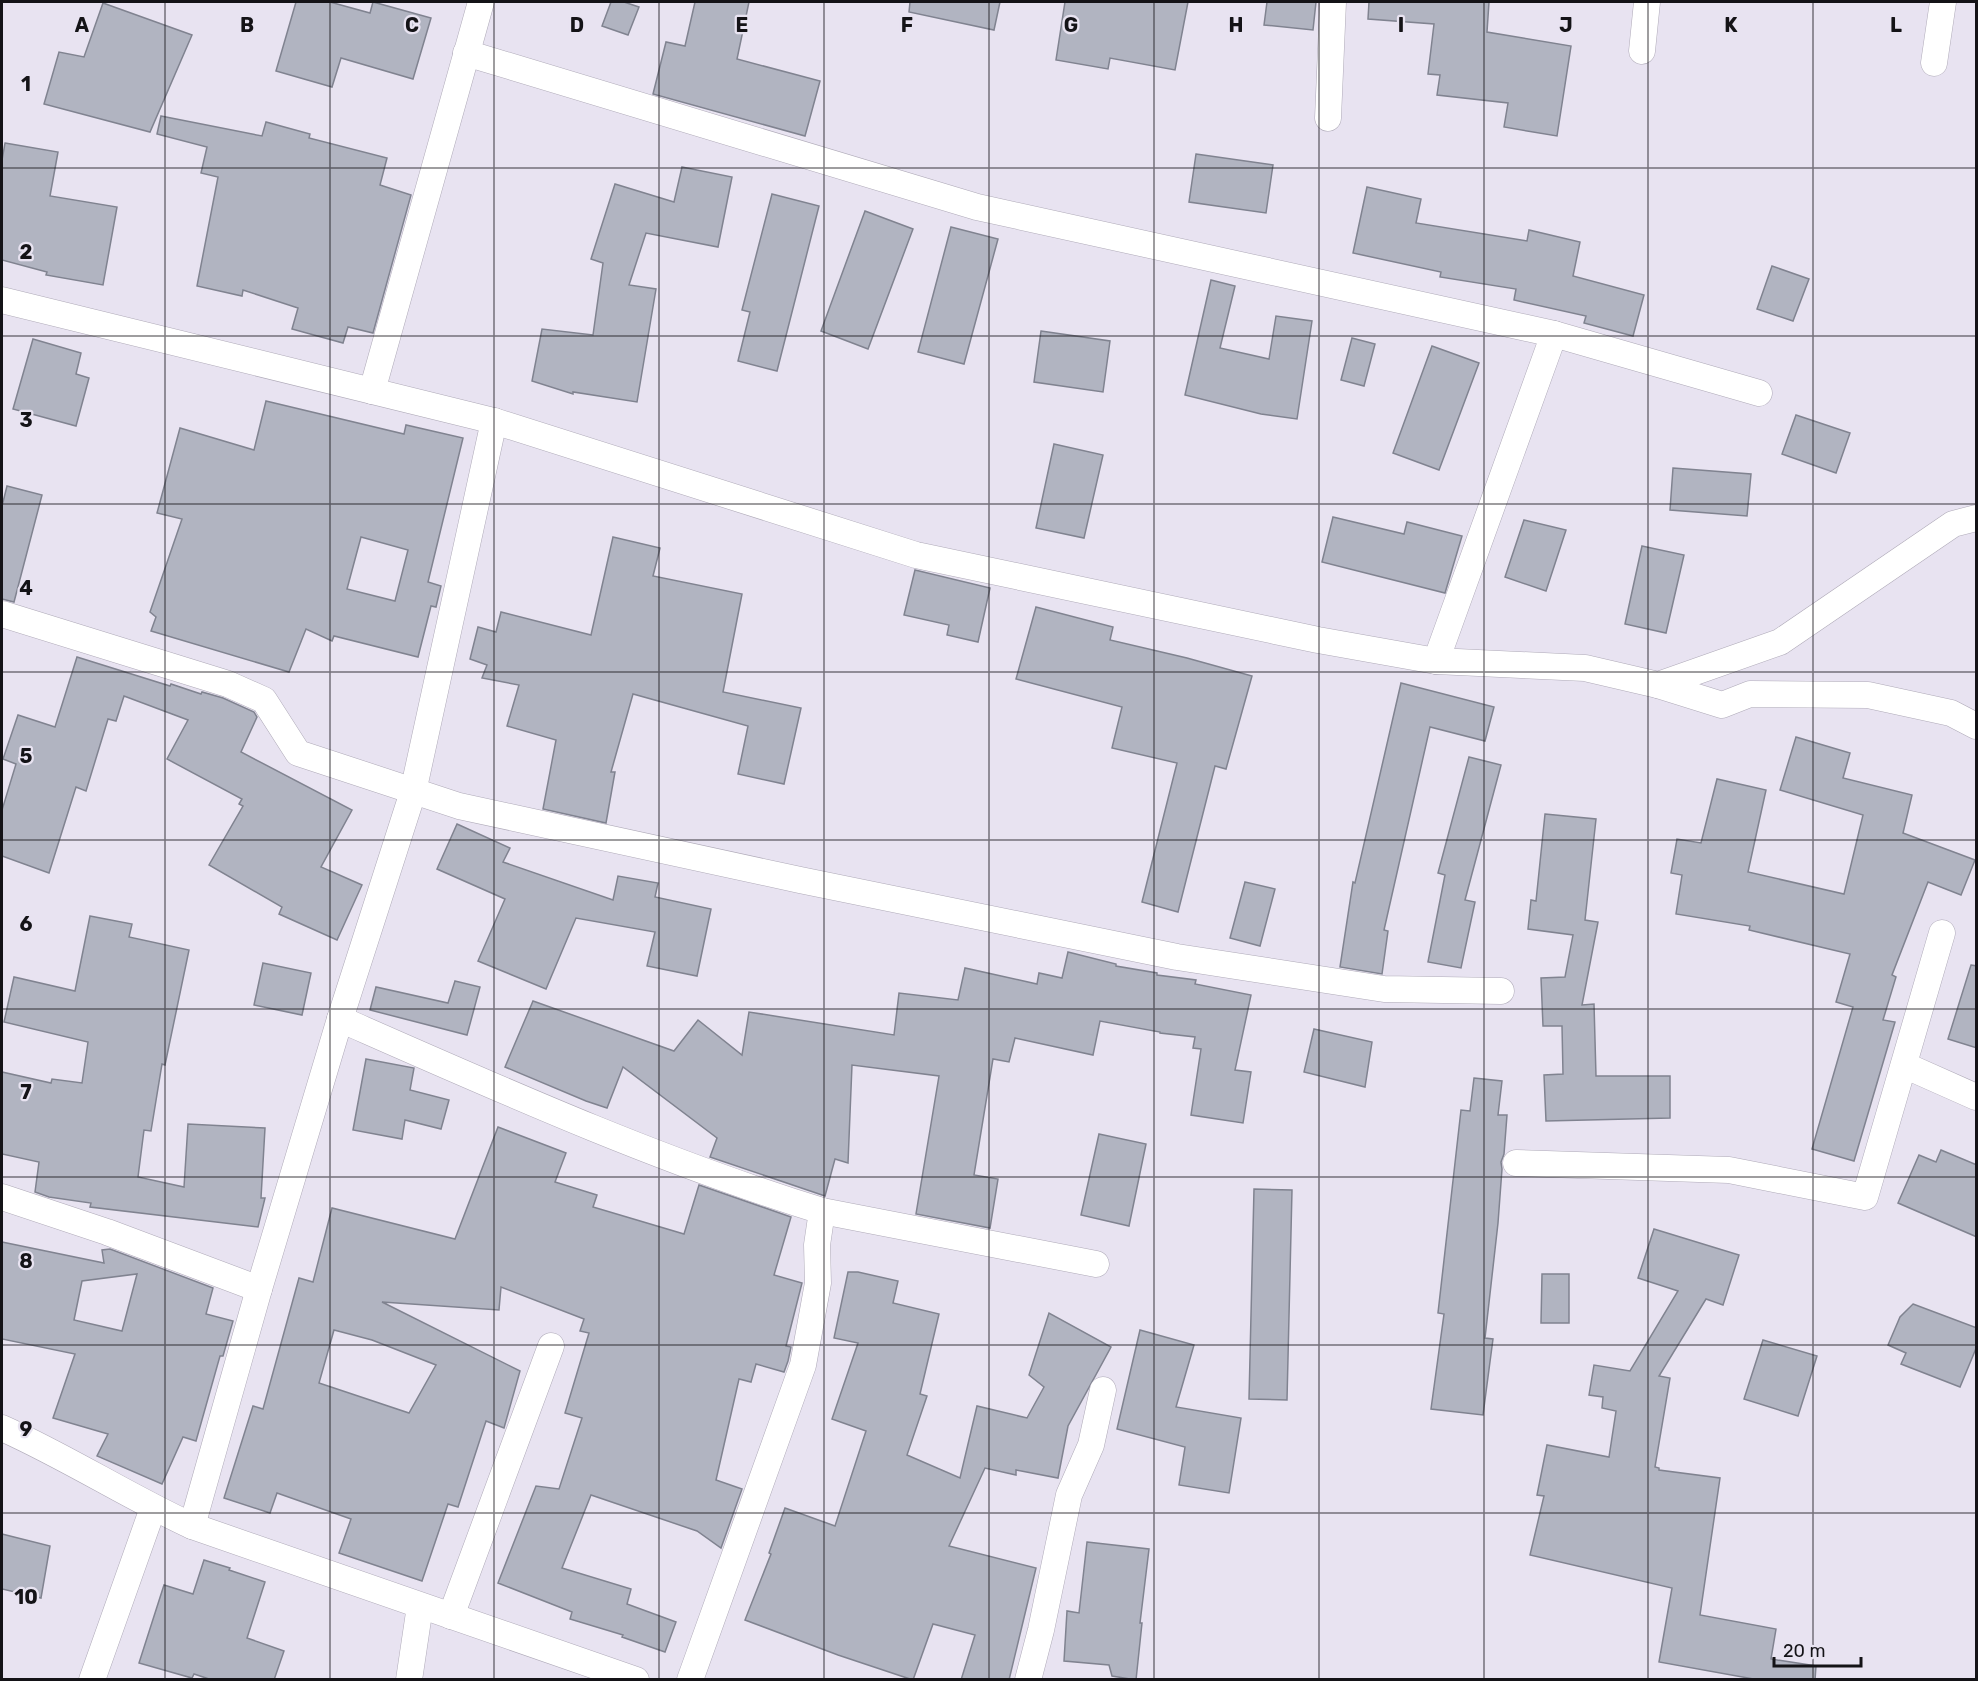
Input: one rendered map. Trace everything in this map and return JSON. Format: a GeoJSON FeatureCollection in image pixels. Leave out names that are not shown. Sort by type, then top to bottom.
{"type":"FeatureCollection","features":[{"type":"Feature","properties":{"kind":"street"},"geometry":{"type":"LineString","coordinates":[[372,391],[481,2]]}},
{"type":"Feature","properties":{"kind":"street"},"geometry":{"type":"LineString","coordinates":[[1328,118],[1333,2]]}},
{"type":"Feature","properties":{"kind":"street"},"geometry":{"type":"LineString","coordinates":[[1642,51],[1647,2]]}},
{"type":"Feature","properties":{"kind":"street"},"geometry":{"type":"LineString","coordinates":[[1934,63],[1943,2]]}},
{"type":"Feature","properties":{"kind":"street"},"geometry":{"type":"LineString","coordinates":[[466,53],[977,207],[1554,334],[1759,393]]}},
{"type":"Feature","properties":{"kind":"street"},"geometry":{"type":"LineString","coordinates":[[2,300],[494,421],[916,555],[1318,640],[1436,661],[1585,668],[1658,685],[1722,705],[1750,694],[1868,695],[1951,713],[1977,726]]}},
{"type":"Feature","properties":{"kind":"street"},"geometry":{"type":"LineString","coordinates":[[1436,661],[1554,334]]}},
{"type":"Feature","properties":{"kind":"street"},"geometry":{"type":"LineString","coordinates":[[192,1526],[259,1288],[340,1019],[413,792],[494,421]]}},
{"type":"Feature","properties":{"kind":"street"},"geometry":{"type":"LineString","coordinates":[[1658,685],[1780,642],[1953,524],[1977,518]]}},
{"type":"Feature","properties":{"kind":"street"},"geometry":{"type":"LineString","coordinates":[[2,614],[228,684],[264,700],[298,753],[459,806],[800,880],[1177,957],[1384,989],[1501,992]]}},
{"type":"Feature","properties":{"kind":"street"},"geometry":{"type":"LineString","coordinates":[[1516,1163],[1729,1170],[1865,1197],[1942,933]]}},
{"type":"Feature","properties":{"kind":"street"},"geometry":{"type":"LineString","coordinates":[[340,1019],[558,1115],[761,1192],[822,1211],[1096,1264]]}},
{"type":"Feature","properties":{"kind":"street"},"geometry":{"type":"LineString","coordinates":[[1904,1065],[1977,1097]]}},
{"type":"Feature","properties":{"kind":"street"},"geometry":{"type":"LineString","coordinates":[[2,1197],[107,1232],[259,1288]]}},
{"type":"Feature","properties":{"kind":"street"},"geometry":{"type":"LineString","coordinates":[[690,1680],[803,1365],[818,1283],[817,1245],[822,1211]]}},
{"type":"Feature","properties":{"kind":"street"},"geometry":{"type":"LineString","coordinates":[[451,1616],[511,1460],[551,1346]]}},
{"type":"Feature","properties":{"kind":"street"},"geometry":{"type":"LineString","coordinates":[[1028,1680],[1041,1630],[1069,1495],[1091,1445],[1103,1390]]}},
{"type":"Feature","properties":{"kind":"street"},"geometry":{"type":"LineString","coordinates":[[2,1428],[34,1442],[153,1508],[192,1526],[636,1680]]}},
{"type":"Feature","properties":{"kind":"street"},"geometry":{"type":"LineString","coordinates":[[92,1680],[153,1508]]}},
{"type":"Feature","properties":{"kind":"street"},"geometry":{"type":"LineString","coordinates":[[408,1680],[420,1606]]}},
{"type":"Feature","properties":{"kind":"building"},"geometry":{"type":"Polygon","coordinates":[[[296,2],[330,2],[370,13],[373,2],[431,18],[413,79],[341,58],[332,87],[276,71],[296,2]]]}},
{"type":"Feature","properties":{"kind":"building"},"geometry":{"type":"Polygon","coordinates":[[[611,2],[624,2],[639,7],[628,35],[602,26],[611,2]]]}},
{"type":"Feature","properties":{"kind":"building"},"geometry":{"type":"Polygon","coordinates":[[[695,2],[749,2],[737,59],[820,81],[805,136],[653,94],[666,42],[685,46],[695,2]]]}},
{"type":"Feature","properties":{"kind":"building"},"geometry":{"type":"Polygon","coordinates":[[[910,2],[1000,2],[994,30],[909,12],[910,2]]]}},
{"type":"Feature","properties":{"kind":"building"},"geometry":{"type":"Polygon","coordinates":[[[1065,2],[1188,2],[1175,70],[1110,58],[1108,69],[1056,60],[1065,2]]]}},
{"type":"Feature","properties":{"kind":"building"},"geometry":{"type":"Polygon","coordinates":[[[1267,2],[1316,2],[1313,30],[1264,25],[1267,2]]]}},
{"type":"Feature","properties":{"kind":"building"},"geometry":{"type":"Polygon","coordinates":[[[1369,2],[1489,2],[1487,32],[1571,46],[1557,136],[1504,127],[1508,103],[1437,95],[1440,75],[1428,74],[1434,24],[1368,19],[1369,2]]]}},
{"type":"Feature","properties":{"kind":"building"},"geometry":{"type":"Polygon","coordinates":[[[103,3],[192,35],[150,132],[44,104],[59,52],[84,57],[103,3]]]}},
{"type":"Feature","properties":{"kind":"building"},"geometry":{"type":"Polygon","coordinates":[[[161,116],[262,136],[266,122],[310,134],[309,138],[387,158],[380,185],[411,195],[373,333],[348,327],[343,343],[292,329],[298,308],[243,290],[242,296],[197,286],[218,177],[201,173],[207,147],[157,134],[161,116]]]}},
{"type":"Feature","properties":{"kind":"building"},"geometry":{"type":"Polygon","coordinates":[[[5,143],[58,152],[50,196],[117,207],[103,285],[46,275],[47,272],[2,260],[2,160],[5,143]]]}},
{"type":"Feature","properties":{"kind":"building"},"geometry":{"type":"Polygon","coordinates":[[[1196,154],[1273,165],[1266,213],[1189,202],[1196,154]]]}},
{"type":"Feature","properties":{"kind":"building"},"geometry":{"type":"Polygon","coordinates":[[[682,167],[732,177],[718,247],[646,233],[629,285],[656,289],[637,402],[573,392],[573,394],[532,381],[542,329],[593,335],[603,263],[591,259],[615,184],[674,202],[682,167]]]}},
{"type":"Feature","properties":{"kind":"building"},"geometry":{"type":"Polygon","coordinates":[[[1367,187],[1421,199],[1416,223],[1527,241],[1529,230],[1580,242],[1573,276],[1644,295],[1633,336],[1584,323],[1586,316],[1514,300],[1516,289],[1440,277],[1441,272],[1353,253],[1367,187]]]}},
{"type":"Feature","properties":{"kind":"building"},"geometry":{"type":"Polygon","coordinates":[[[772,194],[819,206],[777,371],[738,361],[750,312],[742,310],[772,194]]]}},
{"type":"Feature","properties":{"kind":"building"},"geometry":{"type":"Polygon","coordinates":[[[865,211],[913,229],[868,349],[821,331],[865,211]]]}},
{"type":"Feature","properties":{"kind":"building"},"geometry":{"type":"Polygon","coordinates":[[[951,227],[998,239],[964,364],[918,352],[951,227]]]}},
{"type":"Feature","properties":{"kind":"building"},"geometry":{"type":"Polygon","coordinates":[[[1772,266],[1809,279],[1793,321],[1757,309],[1772,266]]]}},
{"type":"Feature","properties":{"kind":"building"},"geometry":{"type":"Polygon","coordinates":[[[1211,280],[1235,286],[1220,348],[1269,359],[1276,316],[1312,321],[1297,419],[1261,414],[1185,395],[1211,280]]]}},
{"type":"Feature","properties":{"kind":"building"},"geometry":{"type":"Polygon","coordinates":[[[1041,331],[1110,341],[1103,392],[1034,382],[1041,331]]]}},
{"type":"Feature","properties":{"kind":"building"},"geometry":{"type":"Polygon","coordinates":[[[1352,338],[1375,344],[1364,386],[1341,380],[1352,338]]]}},
{"type":"Feature","properties":{"kind":"building"},"geometry":{"type":"Polygon","coordinates":[[[33,339],[81,353],[76,374],[89,378],[76,426],[13,409],[33,339]]]}},
{"type":"Feature","properties":{"kind":"building"},"geometry":{"type":"Polygon","coordinates":[[[1432,346],[1479,363],[1439,470],[1393,453],[1432,346]]]}},
{"type":"Feature","properties":{"kind":"building"},"geometry":{"type":"Polygon","coordinates":[[[266,401],[404,434],[406,425],[463,438],[428,582],[441,586],[436,607],[431,606],[418,657],[334,636],[332,641],[306,629],[289,672],[151,631],[156,617],[150,612],[182,519],[157,513],[180,428],[254,450],[266,401]],[[361,537],[347,589],[395,601],[408,550],[361,537]]]}},
{"type":"Feature","properties":{"kind":"building"},"geometry":{"type":"Polygon","coordinates":[[[1796,415],[1850,433],[1836,473],[1782,454],[1796,415]]]}},
{"type":"Feature","properties":{"kind":"building"},"geometry":{"type":"Polygon","coordinates":[[[1054,444],[1103,455],[1084,538],[1036,528],[1054,444]]]}},
{"type":"Feature","properties":{"kind":"building"},"geometry":{"type":"Polygon","coordinates":[[[1673,468],[1751,474],[1747,516],[1670,510],[1673,468]]]}},
{"type":"Feature","properties":{"kind":"building"},"geometry":{"type":"Polygon","coordinates":[[[7,486],[42,495],[14,602],[2,599],[2,506],[7,486]]]}},
{"type":"Feature","properties":{"kind":"building"},"geometry":{"type":"Polygon","coordinates":[[[1333,517],[1404,534],[1407,522],[1462,536],[1445,593],[1322,562],[1333,517]]]}},
{"type":"Feature","properties":{"kind":"building"},"geometry":{"type":"Polygon","coordinates":[[[1524,520],[1566,530],[1546,591],[1505,577],[1524,520]]]}},
{"type":"Feature","properties":{"kind":"building"},"geometry":{"type":"Polygon","coordinates":[[[613,537],[660,548],[653,576],[742,594],[723,692],[801,708],[784,784],[738,774],[748,726],[633,694],[611,772],[615,772],[606,823],[543,809],[556,740],[507,726],[519,685],[482,678],[487,665],[470,659],[478,627],[496,632],[501,612],[591,635],[613,537]]]}},
{"type":"Feature","properties":{"kind":"building"},"geometry":{"type":"Polygon","coordinates":[[[1642,546],[1684,555],[1666,633],[1625,624],[1642,546]]]}},
{"type":"Feature","properties":{"kind":"building"},"geometry":{"type":"Polygon","coordinates":[[[915,570],[990,588],[978,642],[947,635],[949,625],[904,615],[915,570]]]}},
{"type":"Feature","properties":{"kind":"building"},"geometry":{"type":"Polygon","coordinates":[[[1036,607],[1113,627],[1110,640],[1252,676],[1226,769],[1215,766],[1178,912],[1142,902],[1177,763],[1112,748],[1122,707],[1016,679],[1036,607]]]}},
{"type":"Feature","properties":{"kind":"building"},"geometry":{"type":"Polygon","coordinates":[[[77,657],[170,686],[171,684],[201,694],[202,692],[223,698],[254,712],[257,717],[241,752],[352,810],[321,867],[362,885],[337,940],[279,914],[282,907],[209,865],[243,806],[239,804],[242,799],[167,759],[188,720],[124,696],[116,721],[108,719],[86,791],[76,787],[49,873],[2,856],[2,810],[16,764],[3,759],[18,715],[55,727],[77,657]]]}},
{"type":"Feature","properties":{"kind":"building"},"geometry":{"type":"Polygon","coordinates":[[[1401,683],[1494,707],[1485,741],[1430,727],[1384,930],[1388,931],[1382,974],[1340,967],[1353,882],[1355,883],[1401,683]]]}},
{"type":"Feature","properties":{"kind":"building"},"geometry":{"type":"Polygon","coordinates":[[[1796,737],[1850,753],[1843,778],[1912,795],[1903,833],[1975,860],[1961,895],[1928,882],[1892,975],[1896,977],[1883,1020],[1895,1022],[1854,1161],[1812,1149],[1853,1007],[1836,1002],[1850,954],[1749,930],[1750,926],[1676,914],[1682,875],[1671,873],[1677,839],[1701,843],[1717,779],[1766,790],[1748,872],[1844,894],[1863,815],[1780,790],[1796,737]]]}},
{"type":"Feature","properties":{"kind":"building"},"geometry":{"type":"Polygon","coordinates":[[[1469,757],[1501,765],[1465,900],[1475,902],[1461,968],[1428,962],[1445,875],[1438,873],[1469,757]]]}},
{"type":"Feature","properties":{"kind":"building"},"geometry":{"type":"Polygon","coordinates":[[[1545,814],[1596,819],[1585,920],[1598,922],[1582,1005],[1594,1004],[1596,1076],[1670,1076],[1670,1118],[1546,1121],[1544,1075],[1563,1074],[1562,1026],[1543,1026],[1541,978],[1565,977],[1573,935],[1528,929],[1531,900],[1536,901],[1545,814]]]}},
{"type":"Feature","properties":{"kind":"building"},"geometry":{"type":"Polygon","coordinates":[[[457,824],[510,848],[503,862],[613,900],[618,876],[658,883],[655,897],[711,909],[697,976],[647,966],[655,932],[576,918],[546,989],[478,961],[505,899],[437,869],[457,824]]]}},
{"type":"Feature","properties":{"kind":"building"},"geometry":{"type":"Polygon","coordinates":[[[1245,882],[1275,889],[1260,946],[1230,938],[1245,882]]]}},
{"type":"Feature","properties":{"kind":"building"},"geometry":{"type":"Polygon","coordinates":[[[90,916],[132,924],[129,937],[189,950],[165,1065],[162,1064],[151,1131],[144,1130],[138,1177],[184,1187],[188,1124],[265,1128],[261,1198],[265,1198],[258,1227],[90,1207],[91,1203],[49,1197],[35,1192],[39,1162],[2,1154],[2,1072],[51,1083],[52,1079],[82,1083],[88,1042],[4,1022],[14,977],[75,991],[90,916]]]}},
{"type":"Feature","properties":{"kind":"building"},"geometry":{"type":"Polygon","coordinates":[[[1068,952],[1116,964],[1116,966],[1196,980],[1195,984],[1251,995],[1235,1070],[1251,1072],[1243,1123],[1191,1115],[1201,1049],[1193,1048],[1195,1037],[1160,1033],[1100,1021],[1093,1055],[1015,1038],[1009,1062],[993,1059],[974,1175],[998,1179],[990,1228],[916,1214],[939,1076],[852,1065],[848,1163],[835,1159],[825,1196],[710,1157],[717,1138],[623,1067],[607,1108],[505,1067],[533,1001],[674,1051],[698,1020],[742,1055],[749,1012],[894,1035],[899,993],[958,1000],[965,968],[1037,984],[1039,973],[1062,978],[1068,952]]]}},
{"type":"Feature","properties":{"kind":"building"},"geometry":{"type":"Polygon","coordinates":[[[263,963],[311,973],[302,1015],[254,1005],[263,963]]]}},
{"type":"Feature","properties":{"kind":"building"},"geometry":{"type":"Polygon","coordinates":[[[1971,965],[1977,966],[1977,1048],[1948,1039],[1971,965]]]}},
{"type":"Feature","properties":{"kind":"building"},"geometry":{"type":"Polygon","coordinates":[[[455,981],[480,987],[467,1035],[370,1010],[376,987],[448,1003],[455,981]]]}},
{"type":"Feature","properties":{"kind":"building"},"geometry":{"type":"Polygon","coordinates":[[[1314,1029],[1372,1042],[1365,1087],[1304,1072],[1314,1029]]]}},
{"type":"Feature","properties":{"kind":"building"},"geometry":{"type":"Polygon","coordinates":[[[366,1059],[414,1068],[410,1090],[449,1100],[441,1129],[405,1120],[402,1139],[353,1130],[366,1059]]]}},
{"type":"Feature","properties":{"kind":"building"},"geometry":{"type":"Polygon","coordinates":[[[1474,1078],[1502,1081],[1498,1115],[1507,1115],[1485,1338],[1493,1339],[1483,1415],[1431,1409],[1444,1314],[1438,1313],[1461,1110],[1470,1111],[1474,1078]]]}},
{"type":"Feature","properties":{"kind":"building"},"geometry":{"type":"Polygon","coordinates":[[[498,1127],[566,1153],[555,1182],[597,1195],[593,1207],[684,1234],[699,1185],[791,1217],[774,1275],[802,1283],[786,1346],[791,1347],[784,1372],[756,1364],[751,1382],[739,1379],[716,1480],[742,1489],[721,1548],[697,1531],[591,1495],[562,1568],[631,1589],[627,1604],[676,1622],[665,1652],[622,1637],[623,1635],[570,1619],[572,1612],[498,1583],[536,1486],[559,1489],[582,1418],[565,1413],[589,1333],[580,1331],[584,1319],[501,1287],[499,1310],[382,1302],[520,1371],[504,1428],[486,1421],[458,1507],[448,1504],[422,1581],[339,1553],[351,1519],[277,1493],[270,1513],[224,1498],[253,1406],[263,1409],[299,1278],[313,1282],[332,1208],[455,1239],[498,1127]],[[334,1330],[319,1383],[409,1413],[436,1365],[372,1340],[334,1330]]]}},
{"type":"Feature","properties":{"kind":"building"},"geometry":{"type":"Polygon","coordinates":[[[1099,1134],[1146,1144],[1129,1226],[1081,1215],[1099,1134]]]}},
{"type":"Feature","properties":{"kind":"building"},"geometry":{"type":"Polygon","coordinates":[[[1941,1150],[1977,1165],[1977,1237],[1898,1203],[1919,1155],[1936,1162],[1941,1150]]]}},
{"type":"Feature","properties":{"kind":"building"},"geometry":{"type":"Polygon","coordinates":[[[1254,1189],[1292,1190],[1287,1400],[1249,1399],[1254,1189]]]}},
{"type":"Feature","properties":{"kind":"building"},"geometry":{"type":"Polygon","coordinates":[[[1654,1229],[1739,1255],[1723,1305],[1706,1299],[1659,1376],[1670,1378],[1655,1467],[1659,1470],[1720,1478],[1700,1615],[1776,1629],[1771,1659],[1816,1666],[1815,1680],[1759,1680],[1659,1662],[1672,1588],[1530,1555],[1544,1496],[1537,1495],[1547,1445],[1609,1457],[1616,1411],[1602,1408],[1603,1397],[1589,1395],[1594,1365],[1630,1371],[1678,1291],[1638,1278],[1654,1229]]]}},
{"type":"Feature","properties":{"kind":"building"},"geometry":{"type":"Polygon","coordinates":[[[2,1242],[104,1263],[102,1250],[110,1249],[213,1288],[206,1314],[233,1321],[223,1356],[220,1356],[196,1441],[183,1437],[162,1484],[97,1456],[108,1434],[53,1418],[75,1354],[2,1339],[2,1242]],[[137,1274],[82,1281],[74,1320],[122,1331],[137,1274]]]}},
{"type":"Feature","properties":{"kind":"building"},"geometry":{"type":"Polygon","coordinates":[[[848,1272],[898,1281],[893,1303],[939,1314],[920,1394],[927,1396],[907,1455],[960,1478],[977,1406],[1027,1418],[1044,1387],[1029,1375],[1049,1313],[1111,1347],[1068,1426],[1058,1478],[1016,1470],[1016,1475],[985,1468],[949,1546],[1036,1568],[1009,1680],[961,1680],[975,1635],[933,1624],[913,1680],[745,1620],[771,1554],[769,1553],[785,1508],[835,1526],[866,1431],[832,1419],[858,1343],[834,1338],[848,1272]]]}},
{"type":"Feature","properties":{"kind":"building"},"geometry":{"type":"Polygon","coordinates":[[[1542,1274],[1569,1274],[1569,1323],[1541,1323],[1542,1274]]]}},
{"type":"Feature","properties":{"kind":"building"},"geometry":{"type":"Polygon","coordinates":[[[1913,1304],[1977,1328],[1977,1346],[1960,1387],[1901,1364],[1906,1353],[1888,1345],[1900,1317],[1913,1304]]]}},
{"type":"Feature","properties":{"kind":"building"},"geometry":{"type":"Polygon","coordinates":[[[1140,1330],[1194,1345],[1176,1407],[1241,1418],[1229,1493],[1179,1485],[1185,1447],[1117,1429],[1140,1330]]]}},
{"type":"Feature","properties":{"kind":"building"},"geometry":{"type":"Polygon","coordinates":[[[1763,1340],[1817,1356],[1798,1416],[1744,1399],[1763,1340]]]}},
{"type":"Feature","properties":{"kind":"building"},"geometry":{"type":"Polygon","coordinates":[[[2,1534],[50,1546],[41,1598],[2,1589],[2,1534]]]}},
{"type":"Feature","properties":{"kind":"building"},"geometry":{"type":"Polygon","coordinates":[[[1087,1542],[1149,1549],[1136,1680],[1112,1676],[1109,1665],[1064,1661],[1067,1611],[1079,1613],[1087,1542]]]}},
{"type":"Feature","properties":{"kind":"building"},"geometry":{"type":"Polygon","coordinates":[[[204,1560],[265,1582],[247,1638],[284,1651],[274,1680],[212,1680],[194,1674],[192,1678],[139,1663],[164,1585],[193,1594],[204,1560]]]}}]}
